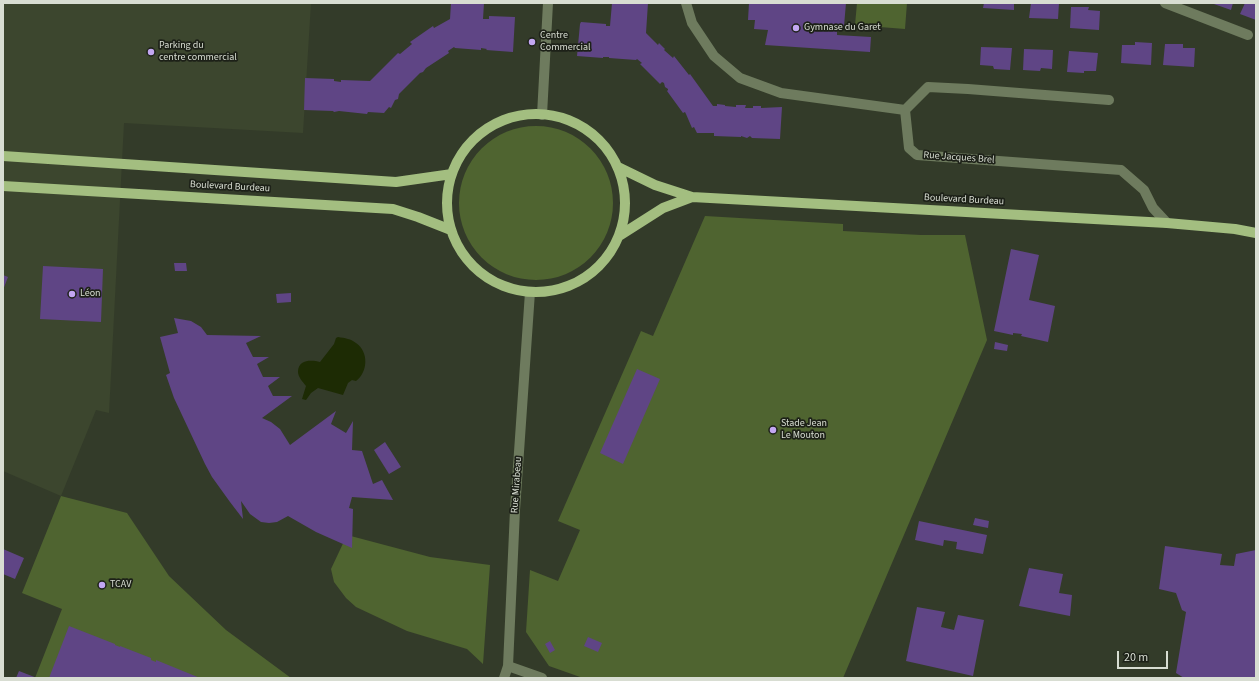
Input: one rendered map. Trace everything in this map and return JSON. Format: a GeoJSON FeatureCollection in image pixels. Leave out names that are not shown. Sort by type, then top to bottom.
{"type":"FeatureCollection","features":[{"type":"Feature","properties":{"kind":"main road"},"geometry":{"type":"LineString","coordinates":[[542,114],[565,119],[587,130],[605,146],[618,167],[625,190],[625,213],[619,236],[605,261],[584,279],[558,290],[530,292],[504,286],[481,273],[462,254],[451,230],[447,212],[448,192],[452,174],[462,153],[478,136],[497,123],[519,116],[542,114]]}},
{"type":"Feature","properties":{"kind":"main road","name":"Boulevard Burdeau"},"geometry":{"type":"LineString","coordinates":[[3,156],[396,182],[452,174]]}},
{"type":"Feature","properties":{"kind":"main road","name":"Boulevard Burdeau"},"geometry":{"type":"LineString","coordinates":[[618,167],[655,185],[692,197],[1167,223],[1235,229],[1256,233]]}},
{"type":"Feature","properties":{"kind":"main road","name":"Boulevard Burdeau"},"geometry":{"type":"LineString","coordinates":[[3,186],[393,209],[451,230]]}},
{"type":"Feature","properties":{"kind":"main road","name":"Boulevard Burdeau"},"geometry":{"type":"LineString","coordinates":[[619,236],[663,208],[692,197]]}},
{"type":"Feature","properties":{"kind":"main road","name":"Boulevard Burdeau"},"geometry":{"type":"LineString","coordinates":[[1235,229],[1256,226]]}},
{"type":"Feature","properties":{"kind":"street"},"geometry":{"type":"LineString","coordinates":[[542,114],[548,3]]}},
{"type":"Feature","properties":{"kind":"street"},"geometry":{"type":"LineString","coordinates":[[686,3],[692,24],[714,56],[740,78],[781,93],[905,110],[928,87],[1109,100]]}},
{"type":"Feature","properties":{"kind":"street"},"geometry":{"type":"LineString","coordinates":[[1165,3],[1248,35]]}},
{"type":"Feature","properties":{"kind":"street","name":"Rue Jacques Brel"},"geometry":{"type":"LineString","coordinates":[[905,110],[909,148],[917,155],[1121,170],[1144,190],[1153,208],[1167,223]]}},
{"type":"Feature","properties":{"kind":"street","name":"Rue Mirabeau"},"geometry":{"type":"LineString","coordinates":[[504,678],[508,666],[515,510],[530,292]]}},
{"type":"Feature","properties":{"kind":"street"},"geometry":{"type":"LineString","coordinates":[[508,666],[542,678]]}},
{"type":"Feature","properties":{"kind":"shaded area"},"geometry":{"type":"Polygon","coordinates":[[[3,3],[311,3],[303,133],[124,123],[109,413],[96,410],[61,496],[3,471],[3,3]]]}},
{"type":"Feature","properties":{"kind":"shaded area"},"geometry":{"type":"Polygon","coordinates":[[[857,3],[907,3],[905,29],[855,25],[857,3]]]}},
{"type":"Feature","properties":{"kind":"shaded area"},"geometry":{"type":"Polygon","coordinates":[[[528,126],[544,126],[566,132],[591,148],[607,173],[612,188],[612,218],[607,233],[591,258],[579,267],[558,277],[544,280],[528,280],[514,277],[500,271],[487,263],[476,252],[462,225],[459,211],[459,195],[462,181],[468,167],[476,154],[487,143],[514,129],[528,126]]]}},
{"type":"Feature","properties":{"kind":"shaded area","name":"Stade Jean Le Mouton"},"geometry":{"type":"Polygon","coordinates":[[[705,216],[843,224],[843,231],[921,235],[965,235],[987,340],[843,678],[583,678],[549,666],[526,632],[530,570],[558,581],[580,530],[558,521],[641,331],[653,336],[705,216]]]}},
{"type":"Feature","properties":{"kind":"shaded area"},"geometry":{"type":"Polygon","coordinates":[[[338,337],[345,338],[356,343],[363,351],[365,357],[365,367],[363,373],[356,381],[352,380],[348,383],[343,395],[318,388],[311,393],[306,400],[302,399],[306,386],[298,374],[300,365],[306,361],[320,362],[338,337]]]}},
{"type":"Feature","properties":{"kind":"shaded area","name":"TCAV"},"geometry":{"type":"Polygon","coordinates":[[[61,496],[127,513],[169,576],[226,630],[291,678],[35,678],[62,609],[22,593],[61,496]]]}},
{"type":"Feature","properties":{"kind":"shaded area"},"geometry":{"type":"Polygon","coordinates":[[[347,535],[430,557],[490,565],[483,664],[467,649],[407,631],[356,607],[346,598],[334,582],[331,569],[347,535]]]}},
{"type":"Feature","properties":{"kind":"building"},"geometry":{"type":"Polygon","coordinates":[[[451,3],[484,3],[483,19],[489,19],[489,16],[515,17],[513,52],[486,50],[487,49],[481,48],[481,50],[454,47],[448,51],[449,53],[420,73],[399,94],[398,99],[395,100],[391,108],[389,107],[384,113],[368,112],[367,114],[339,111],[304,110],[305,78],[334,79],[334,81],[341,82],[341,80],[370,81],[398,53],[400,54],[412,44],[410,42],[433,26],[434,28],[450,19],[451,3]]]}},
{"type":"Feature","properties":{"kind":"building"},"geometry":{"type":"Polygon","coordinates":[[[612,3],[648,3],[646,33],[658,45],[659,43],[673,58],[674,56],[689,75],[690,74],[713,106],[717,106],[717,104],[736,107],[736,105],[746,105],[745,108],[753,108],[753,106],[761,106],[761,108],[782,107],[780,139],[752,138],[750,136],[747,138],[741,136],[714,136],[714,133],[697,133],[694,127],[692,128],[685,112],[683,113],[667,91],[668,89],[665,87],[664,83],[662,82],[660,84],[637,59],[577,56],[581,22],[606,24],[606,26],[610,26],[612,3]]]}},
{"type":"Feature","properties":{"kind":"building","name":"Gymnase du Garet"},"geometry":{"type":"Polygon","coordinates":[[[749,3],[846,3],[844,26],[837,26],[837,35],[871,37],[870,52],[765,45],[768,30],[754,29],[755,20],[748,20],[749,3]]]}},
{"type":"Feature","properties":{"kind":"building"},"geometry":{"type":"Polygon","coordinates":[[[984,3],[1014,3],[1014,10],[983,8],[984,3]]]}},
{"type":"Feature","properties":{"kind":"building"},"geometry":{"type":"Polygon","coordinates":[[[1031,3],[1059,3],[1058,19],[1029,18],[1031,3]]]}},
{"type":"Feature","properties":{"kind":"building"},"geometry":{"type":"Polygon","coordinates":[[[1211,3],[1233,3],[1231,10],[1211,3]]]}},
{"type":"Feature","properties":{"kind":"building"},"geometry":{"type":"Polygon","coordinates":[[[1245,3],[1256,3],[1256,20],[1240,14],[1245,3]]]}},
{"type":"Feature","properties":{"kind":"building"},"geometry":{"type":"Polygon","coordinates":[[[1071,7],[1089,7],[1088,10],[1100,11],[1099,30],[1070,28],[1071,7]]]}},
{"type":"Feature","properties":{"kind":"building"},"geometry":{"type":"Polygon","coordinates":[[[1135,42],[1152,43],[1151,65],[1121,63],[1122,45],[1135,45],[1135,42]]]}},
{"type":"Feature","properties":{"kind":"building"},"geometry":{"type":"Polygon","coordinates":[[[1165,44],[1183,44],[1183,48],[1195,48],[1194,67],[1163,65],[1165,44]]]}},
{"type":"Feature","properties":{"kind":"building"},"geometry":{"type":"Polygon","coordinates":[[[981,47],[1012,48],[1010,70],[994,69],[993,66],[980,65],[981,47]]]}},
{"type":"Feature","properties":{"kind":"building"},"geometry":{"type":"Polygon","coordinates":[[[1024,49],[1053,50],[1052,69],[1041,68],[1040,71],[1023,70],[1024,49]]]}},
{"type":"Feature","properties":{"kind":"building"},"geometry":{"type":"Polygon","coordinates":[[[1069,51],[1098,53],[1096,71],[1084,71],[1084,73],[1067,72],[1069,51]]]}},
{"type":"Feature","properties":{"kind":"building"},"geometry":{"type":"Polygon","coordinates":[[[1011,249],[1039,255],[1029,300],[1055,306],[1048,342],[1021,336],[1022,334],[1013,333],[1013,335],[994,331],[1011,249]]]}},
{"type":"Feature","properties":{"kind":"building"},"geometry":{"type":"Polygon","coordinates":[[[174,263],[186,263],[187,271],[175,271],[174,263]]]}},
{"type":"Feature","properties":{"kind":"building","name":"Léon"},"geometry":{"type":"Polygon","coordinates":[[[43,266],[103,269],[101,322],[40,319],[43,266]]]}},
{"type":"Feature","properties":{"kind":"building"},"geometry":{"type":"Polygon","coordinates":[[[3,275],[8,277],[3,290],[3,275]]]}},
{"type":"Feature","properties":{"kind":"building"},"geometry":{"type":"Polygon","coordinates":[[[291,293],[291,302],[277,303],[276,294],[291,293]]]}},
{"type":"Feature","properties":{"kind":"building"},"geometry":{"type":"Polygon","coordinates":[[[174,318],[191,321],[201,327],[207,335],[261,336],[246,343],[253,357],[269,357],[257,364],[263,377],[280,377],[268,386],[273,396],[292,396],[262,418],[271,422],[280,429],[290,445],[336,411],[331,424],[346,433],[353,421],[352,450],[362,451],[373,484],[382,480],[393,500],[352,497],[349,508],[353,509],[352,548],[316,532],[288,516],[277,522],[261,522],[250,514],[241,501],[243,519],[212,477],[205,464],[174,398],[166,375],[170,373],[160,337],[178,333],[174,318]]]}},
{"type":"Feature","properties":{"kind":"building"},"geometry":{"type":"Polygon","coordinates":[[[995,342],[1008,345],[1007,351],[994,349],[995,342]]]}},
{"type":"Feature","properties":{"kind":"building"},"geometry":{"type":"Polygon","coordinates":[[[637,369],[660,379],[623,464],[600,453],[637,369]]]}},
{"type":"Feature","properties":{"kind":"building"},"geometry":{"type":"Polygon","coordinates":[[[385,442],[401,467],[389,474],[374,450],[385,442]]]}},
{"type":"Feature","properties":{"kind":"building"},"geometry":{"type":"Polygon","coordinates":[[[975,518],[989,521],[988,528],[973,525],[975,518]]]}},
{"type":"Feature","properties":{"kind":"building"},"geometry":{"type":"Polygon","coordinates":[[[919,521],[987,535],[983,554],[956,549],[957,542],[944,540],[943,546],[915,540],[919,521]]]}},
{"type":"Feature","properties":{"kind":"building"},"geometry":{"type":"Polygon","coordinates":[[[1165,546],[1222,554],[1220,565],[1234,566],[1236,554],[1256,550],[1256,678],[1184,678],[1176,673],[1186,612],[1182,610],[1176,593],[1159,589],[1165,546]]]}},
{"type":"Feature","properties":{"kind":"building"},"geometry":{"type":"Polygon","coordinates":[[[3,549],[24,558],[15,579],[3,574],[3,549]]]}},
{"type":"Feature","properties":{"kind":"building"},"geometry":{"type":"Polygon","coordinates":[[[1029,568],[1063,574],[1059,593],[1072,595],[1070,616],[1019,606],[1029,568]]]}},
{"type":"Feature","properties":{"kind":"building"},"geometry":{"type":"Polygon","coordinates":[[[917,607],[945,612],[941,627],[954,630],[958,615],[984,620],[973,676],[906,661],[917,607]]]}},
{"type":"Feature","properties":{"kind":"building"},"geometry":{"type":"Polygon","coordinates":[[[69,626],[151,658],[151,660],[156,662],[156,660],[200,678],[49,678],[69,626]]]}},
{"type":"Feature","properties":{"kind":"building"},"geometry":{"type":"Polygon","coordinates":[[[588,637],[602,643],[598,652],[584,646],[588,637]]]}},
{"type":"Feature","properties":{"kind":"building"},"geometry":{"type":"Polygon","coordinates":[[[550,641],[555,650],[550,653],[545,644],[550,641]]]}},
{"type":"Feature","properties":{"kind":"building"},"geometry":{"type":"Polygon","coordinates":[[[19,671],[37,678],[16,678],[19,671]]]}},
{"type":"Feature","properties":{"kind":"place","name":"Gymnase du Garet"},"geometry":{"type":"Point","coordinates":[796,28]}},
{"type":"Feature","properties":{"kind":"place","name":"Centre Commercial"},"geometry":{"type":"Point","coordinates":[532,42]}},
{"type":"Feature","properties":{"kind":"place","name":"Parking du centre commercial"},"geometry":{"type":"Point","coordinates":[151,52]}},
{"type":"Feature","properties":{"kind":"place","name":"Léon"},"geometry":{"type":"Point","coordinates":[72,294]}},
{"type":"Feature","properties":{"kind":"place","name":"Stade Jean Le Mouton"},"geometry":{"type":"Point","coordinates":[773,430]}},
{"type":"Feature","properties":{"kind":"place","name":"TCAV"},"geometry":{"type":"Point","coordinates":[102,585]}}]}
